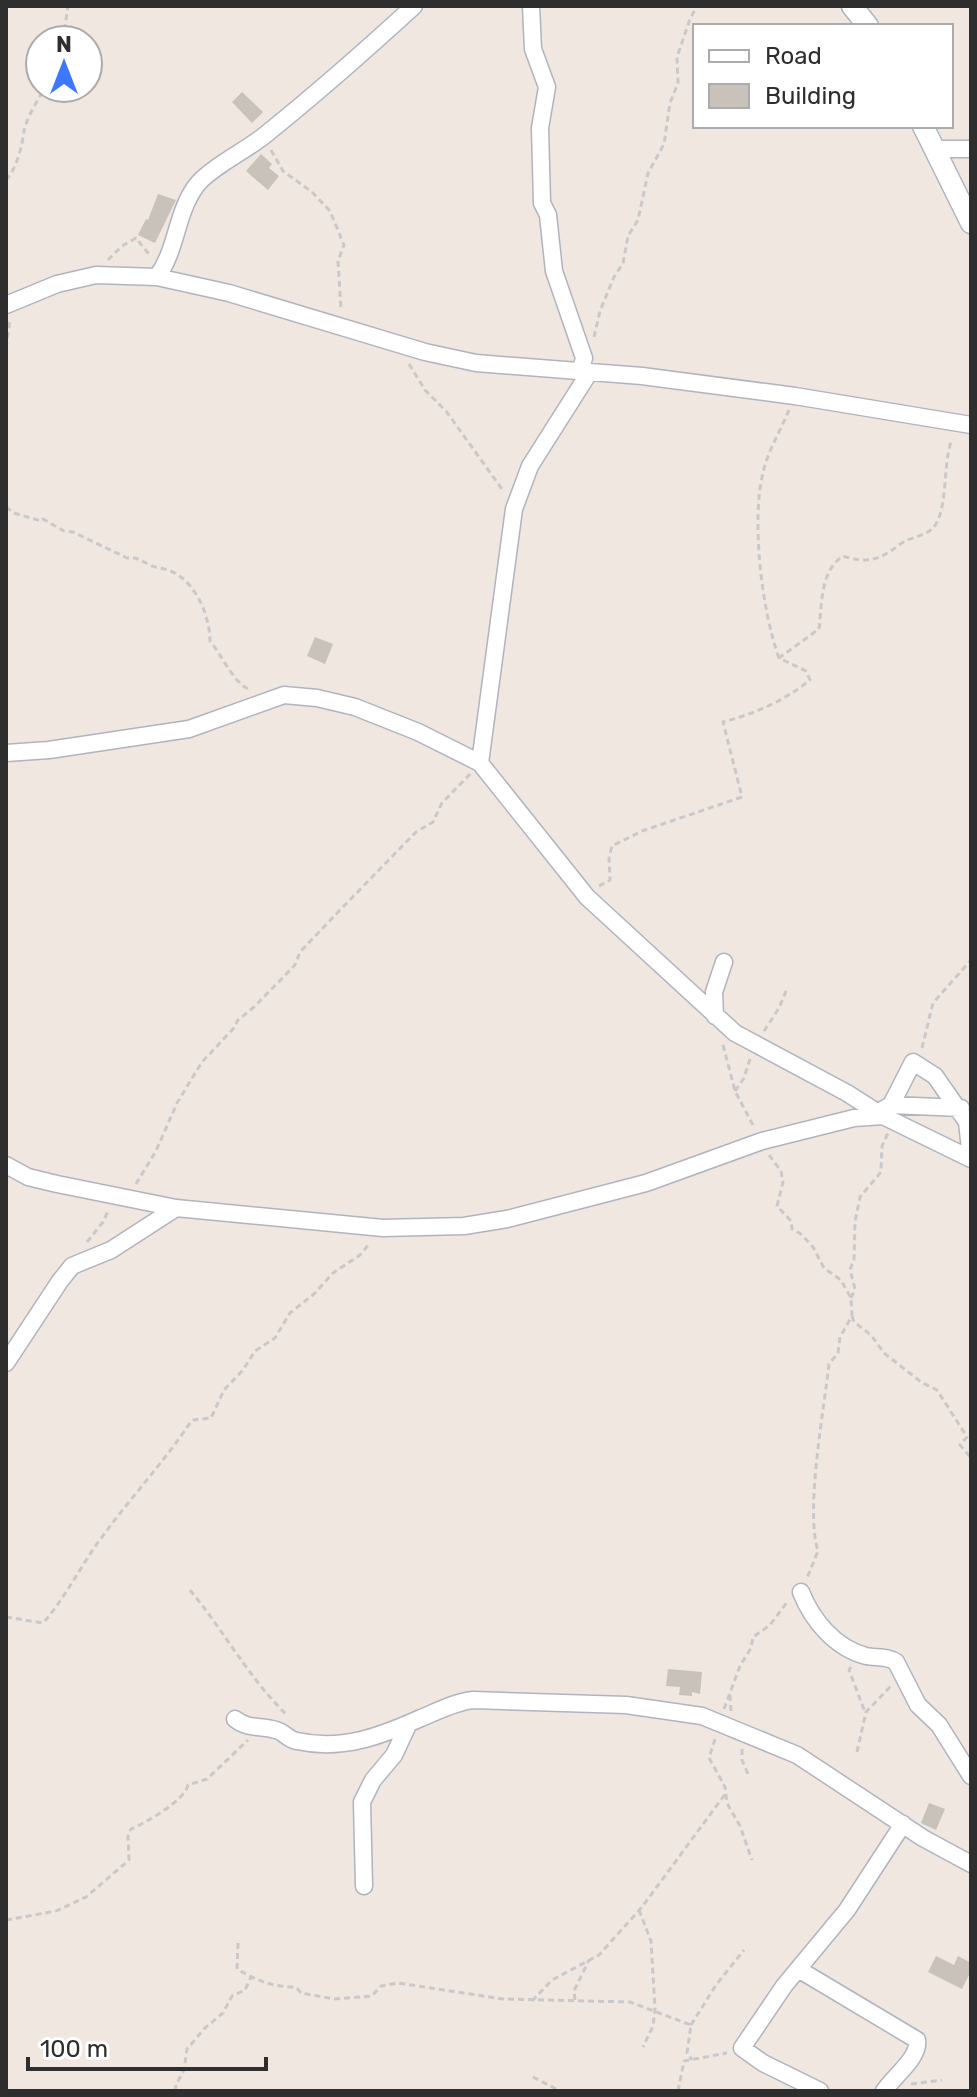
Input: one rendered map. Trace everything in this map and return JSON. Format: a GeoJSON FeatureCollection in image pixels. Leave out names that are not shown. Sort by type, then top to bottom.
{"type":"FeatureCollection","features":[{"type":"Feature","properties":{"kind":"street"},"geometry":{"type":"LineString","coordinates":[[162,271],[197,184],[264,136],[360,56],[414,6]]}},
{"type":"Feature","properties":{"kind":"street"},"geometry":{"type":"LineString","coordinates":[[480,763],[514,509],[530,466],[584,368],[554,271],[548,215],[542,203],[540,143],[547,87],[533,49],[531,6]]}},
{"type":"Feature","properties":{"kind":"street"},"geometry":{"type":"LineString","coordinates":[[852,6],[866,24]]}},
{"type":"Feature","properties":{"kind":"street"},"geometry":{"type":"LineString","coordinates":[[924,128],[971,223]]}},
{"type":"Feature","properties":{"kind":"street"},"geometry":{"type":"LineString","coordinates":[[934,149],[971,149]]}},
{"type":"Feature","properties":{"kind":"street"},"geometry":{"type":"LineString","coordinates":[[9,304],[57,284],[96,275],[162,271],[342,328],[476,363],[584,368],[795,396],[965,424]]}},
{"type":"Feature","properties":{"kind":"street"},"geometry":{"type":"LineString","coordinates":[[6,753],[49,750],[189,729],[284,695],[355,707],[418,732],[480,763],[587,897],[715,1016],[756,1046],[971,1159]]}},
{"type":"Feature","properties":{"kind":"street"},"geometry":{"type":"LineString","coordinates":[[715,1016],[714,992],[724,962]]}},
{"type":"Feature","properties":{"kind":"street"},"geometry":{"type":"LineString","coordinates":[[886,1114],[913,1062],[935,1076],[964,1108],[971,1159]]}},
{"type":"Feature","properties":{"kind":"street"},"geometry":{"type":"LineString","coordinates":[[6,1165],[28,1177],[176,1208],[383,1228],[464,1226],[507,1219],[646,1183],[762,1141],[820,1124],[886,1114],[964,1108]]}},
{"type":"Feature","properties":{"kind":"street"},"geometry":{"type":"LineString","coordinates":[[6,1363],[72,1266],[111,1250],[176,1208]]}},
{"type":"Feature","properties":{"kind":"street"},"geometry":{"type":"LineString","coordinates":[[801,1592],[819,1625],[853,1651],[891,1658],[918,1705],[939,1725],[971,1776]]}},
{"type":"Feature","properties":{"kind":"street"},"geometry":{"type":"LineString","coordinates":[[235,1719],[249,1728],[275,1730],[292,1740],[334,1745],[380,1736],[457,1703],[473,1700],[626,1705],[692,1714],[797,1755],[971,1864]]}},
{"type":"Feature","properties":{"kind":"street"},"geometry":{"type":"LineString","coordinates":[[364,1886],[362,1802],[373,1780],[394,1755],[408,1725]]}},
{"type":"Feature","properties":{"kind":"street"},"geometry":{"type":"LineString","coordinates":[[820,2091],[763,2063],[742,2048],[798,1969],[847,1910],[903,1824]]}},
{"type":"Feature","properties":{"kind":"street"},"geometry":{"type":"LineString","coordinates":[[798,1969],[917,2040],[919,2048],[915,2056],[884,2091]]}},
{"type":"Feature","properties":{"kind":"path"},"geometry":{"type":"LineString","coordinates":[[584,368],[600,311],[623,263],[628,236],[638,220],[648,173],[664,144],[670,103],[678,83],[677,57],[697,6]]}},
{"type":"Feature","properties":{"kind":"path"},"geometry":{"type":"LineString","coordinates":[[6,180],[17,160],[24,129],[36,104]]}},
{"type":"Feature","properties":{"kind":"path"},"geometry":{"type":"LineString","coordinates":[[264,136],[283,171],[312,192],[330,211],[344,245],[338,261],[341,307],[345,317],[342,328]]}},
{"type":"Feature","properties":{"kind":"path"},"geometry":{"type":"LineString","coordinates":[[96,275],[113,254],[136,238],[162,271]]}},
{"type":"Feature","properties":{"kind":"path"},"geometry":{"type":"LineString","coordinates":[[6,348],[9,304]]}},
{"type":"Feature","properties":{"kind":"path"},"geometry":{"type":"LineString","coordinates":[[409,363],[425,390],[446,411],[514,509]]}},
{"type":"Feature","properties":{"kind":"path"},"geometry":{"type":"LineString","coordinates":[[587,897],[610,880],[612,846],[642,831],[742,797],[723,722],[746,717],[810,680],[806,671],[779,658],[771,635],[758,529],[759,494],[769,450],[795,396]]}},
{"type":"Feature","properties":{"kind":"path"},"geometry":{"type":"LineString","coordinates":[[779,658],[819,629],[820,597],[834,562],[843,556],[874,561],[903,542],[926,534],[938,522],[945,461],[965,424]]}},
{"type":"Feature","properties":{"kind":"path"},"geometry":{"type":"LineString","coordinates":[[6,507],[24,517],[53,523],[64,531],[73,532],[127,558],[134,556],[156,568],[170,570],[202,601],[210,624],[210,641],[241,687],[253,691]]}},
{"type":"Feature","properties":{"kind":"path"},"geometry":{"type":"LineString","coordinates":[[72,1266],[103,1222],[133,1190],[156,1151],[177,1103],[202,1062],[238,1020],[295,965],[300,952],[340,910],[416,832],[433,822],[442,803],[480,763]]}},
{"type":"Feature","properties":{"kind":"path"},"geometry":{"type":"LineString","coordinates":[[913,1062],[924,1045],[933,1003],[971,960]]}},
{"type":"Feature","properties":{"kind":"path"},"geometry":{"type":"LineString","coordinates":[[735,1091],[787,989]]}},
{"type":"Feature","properties":{"kind":"path"},"geometry":{"type":"LineString","coordinates":[[715,1016],[735,1091],[771,1161],[781,1171],[783,1182],[777,1206],[791,1221],[792,1229],[813,1247],[824,1268],[841,1280],[851,1298],[854,1322],[871,1335],[884,1353],[921,1382],[937,1390],[967,1437],[960,1445],[971,1458]]}},
{"type":"Feature","properties":{"kind":"path"},"geometry":{"type":"LineString","coordinates":[[851,1298],[855,1289],[850,1270],[854,1259],[855,1222],[860,1197],[881,1172],[886,1114]]}},
{"type":"Feature","properties":{"kind":"path"},"geometry":{"type":"LineString","coordinates":[[6,1617],[43,1623],[57,1607],[101,1538],[192,1420],[211,1418],[224,1390],[243,1370],[255,1351],[275,1338],[290,1313],[314,1294],[333,1273],[360,1255],[383,1228]]}},
{"type":"Feature","properties":{"kind":"path"},"geometry":{"type":"LineString","coordinates":[[752,1860],[709,1758],[753,1637],[770,1625],[794,1594],[801,1592],[818,1551],[813,1536],[829,1364],[838,1353],[840,1337],[852,1316]]}},
{"type":"Feature","properties":{"kind":"path"},"geometry":{"type":"LineString","coordinates":[[962,1440],[971,1435]]}},
{"type":"Feature","properties":{"kind":"path"},"geometry":{"type":"LineString","coordinates":[[190,1590],[268,1697],[291,1718]]}},
{"type":"Feature","properties":{"kind":"path"},"geometry":{"type":"LineString","coordinates":[[853,1651],[849,1670],[866,1712]]}},
{"type":"Feature","properties":{"kind":"path"},"geometry":{"type":"LineString","coordinates":[[857,1752],[866,1712],[896,1680],[898,1668]]}},
{"type":"Feature","properties":{"kind":"path"},"geometry":{"type":"LineString","coordinates":[[6,1920],[56,1911],[86,1897],[129,1860],[128,1836],[131,1829],[174,1804],[186,1794],[188,1785],[207,1779],[259,1729]]}},
{"type":"Feature","properties":{"kind":"path"},"geometry":{"type":"LineString","coordinates":[[740,1731],[738,1740],[748,1774]]}},
{"type":"Feature","properties":{"kind":"path"},"geometry":{"type":"LineString","coordinates":[[532,2001],[552,1980],[599,1955],[639,1910],[726,1793]]}},
{"type":"Feature","properties":{"kind":"path"},"geometry":{"type":"LineString","coordinates":[[639,1910],[651,1941],[655,2009],[653,2026],[643,2047]]}},
{"type":"Feature","properties":{"kind":"path"},"geometry":{"type":"LineString","coordinates":[[238,1943],[237,1969],[275,1987],[296,1987],[301,1993],[335,1999],[372,1996],[381,1986],[398,1983],[503,1999],[630,2002],[691,2025]]}},
{"type":"Feature","properties":{"kind":"path"},"geometry":{"type":"LineString","coordinates":[[692,2060],[687,2053],[691,2025],[716,1985],[744,1950]]}},
{"type":"Feature","properties":{"kind":"path"},"geometry":{"type":"LineString","coordinates":[[575,2000],[574,1991],[589,1960]]}},
{"type":"Feature","properties":{"kind":"path"},"geometry":{"type":"LineString","coordinates":[[175,2091],[184,2070],[187,2049],[223,2013],[232,1996],[245,1990],[251,1977]]}},
{"type":"Feature","properties":{"kind":"path"},"geometry":{"type":"LineString","coordinates":[[678,2091],[684,2061],[742,2048]]}},
{"type":"Feature","properties":{"kind":"path"},"geometry":{"type":"LineString","coordinates":[[533,2077],[560,2091]]}},
{"type":"Feature","properties":{"kind":"building"},"geometry":{"type":"Polygon","coordinates":[[[242,92],[263,112],[252,123],[232,102],[242,92]]]}},
{"type":"Feature","properties":{"kind":"building"},"geometry":{"type":"Polygon","coordinates":[[[261,154],[272,164],[269,168],[279,176],[268,190],[246,171],[261,154]]]}},
{"type":"Feature","properties":{"kind":"building"},"geometry":{"type":"Polygon","coordinates":[[[158,194],[176,200],[155,243],[138,235],[148,220],[158,194]]]}},
{"type":"Feature","properties":{"kind":"building"},"geometry":{"type":"Polygon","coordinates":[[[315,637],[333,644],[325,664],[307,656],[315,637]]]}},
{"type":"Feature","properties":{"kind":"building"},"geometry":{"type":"Polygon","coordinates":[[[668,1669],[702,1672],[700,1694],[679,1695],[680,1687],[666,1686],[668,1669]]]}},
{"type":"Feature","properties":{"kind":"building"},"geometry":{"type":"Polygon","coordinates":[[[929,1803],[945,1809],[936,1830],[921,1823],[929,1803]]]}},
{"type":"Feature","properties":{"kind":"building"},"geometry":{"type":"Polygon","coordinates":[[[936,1956],[954,1965],[958,1956],[971,1963],[971,1971],[962,1989],[928,1972],[936,1956]]]}}]}
